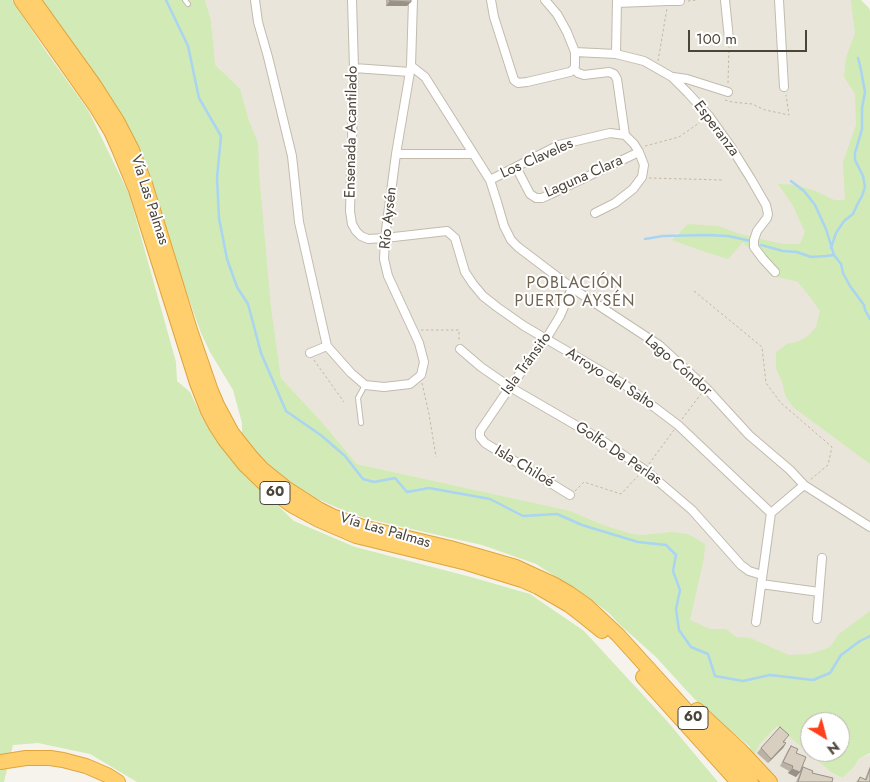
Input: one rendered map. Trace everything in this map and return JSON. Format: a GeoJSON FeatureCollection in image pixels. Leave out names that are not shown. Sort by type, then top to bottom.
{"type":"FeatureCollection","features":[{"type":"Feature","properties":{"kind":"highway","name":"Vía Las Palmas"},"geometry":{"type":"LineString","coordinates":[[21,0],[97,108],[120,148],[136,190],[189,375],[225,440],[245,465],[280,497],[306,514],[344,531],[356,536],[505,574],[538,587],[569,605],[608,637],[657,694],[738,782]]}},
{"type":"Feature","properties":{"kind":"highway","name":"Vía Las Palmas"},"geometry":{"type":"LineString","coordinates":[[33,0],[99,93],[117,121],[132,150],[145,184],[211,391],[228,426],[251,457],[287,489],[332,516],[366,528],[450,548],[516,567],[552,584],[587,606],[599,616],[751,782]]}},
{"type":"Feature","properties":{"kind":"highway"},"geometry":{"type":"LineString","coordinates":[[635,655],[740,750],[770,782]]}},
{"type":"Feature","properties":{"kind":"highway"},"geometry":{"type":"LineString","coordinates":[[0,762],[26,758],[63,760],[86,766],[118,782]]}},
{"type":"Feature","properties":{"kind":"highway"},"geometry":{"type":"LineString","coordinates":[[0,771],[30,766],[54,767],[78,772],[100,782]]}},
{"type":"Feature","properties":{"kind":"street"},"geometry":{"type":"LineString","coordinates":[[255,0],[258,22],[292,156],[299,222],[327,346],[351,373],[365,385],[384,387],[410,384],[421,375]]}},
{"type":"Feature","properties":{"kind":"street","name":"Ensenada Acantilado"},"geometry":{"type":"LineString","coordinates":[[352,0],[354,68],[350,211],[352,224],[361,236],[368,239],[385,238]]}},
{"type":"Feature","properties":{"kind":"street","name":"Río Aysén"},"geometry":{"type":"LineString","coordinates":[[413,0],[411,69],[396,154],[384,260],[388,276],[419,343],[424,362],[421,375]]}},
{"type":"Feature","properties":{"kind":"street"},"geometry":{"type":"LineString","coordinates":[[491,0],[494,16],[514,80],[518,83],[570,72],[575,66],[575,52],[567,32],[557,14],[545,0]]}},
{"type":"Feature","properties":{"kind":"street"},"geometry":{"type":"LineString","coordinates":[[725,0],[729,39]]}},
{"type":"Feature","properties":{"kind":"street"},"geometry":{"type":"LineString","coordinates":[[779,0],[784,87]]}},
{"type":"Feature","properties":{"kind":"street"},"geometry":{"type":"LineString","coordinates":[[616,54],[617,1],[680,1]]}},
{"type":"Feature","properties":{"kind":"street","name":"Esperanza"},"geometry":{"type":"LineString","coordinates":[[575,52],[616,54],[644,61],[672,77],[688,93],[709,116],[731,147],[766,205],[767,218],[757,231],[754,247],[776,272]]}},
{"type":"Feature","properties":{"kind":"street"},"geometry":{"type":"LineString","coordinates":[[354,68],[411,69]]}},
{"type":"Feature","properties":{"kind":"street","name":"Lago Cóndor"},"geometry":{"type":"LineString","coordinates":[[411,69],[425,76],[490,180],[504,226],[511,240],[518,247],[572,288],[659,346],[706,388],[749,435],[790,470],[804,485],[870,527]]}},
{"type":"Feature","properties":{"kind":"street"},"geometry":{"type":"LineString","coordinates":[[574,69],[584,75],[609,72],[617,78],[626,135],[638,150],[644,165],[642,178],[633,189],[615,203],[595,213]]}},
{"type":"Feature","properties":{"kind":"street"},"geometry":{"type":"LineString","coordinates":[[672,77],[688,78],[726,96]]}},
{"type":"Feature","properties":{"kind":"street","name":"Los Claveles"},"geometry":{"type":"LineString","coordinates":[[490,180],[560,145],[610,133],[626,135]]}},
{"type":"Feature","properties":{"kind":"street","name":"Laguna Clara"},"geometry":{"type":"LineString","coordinates":[[516,167],[530,194],[536,198],[542,198],[638,150]]}},
{"type":"Feature","properties":{"kind":"street"},"geometry":{"type":"LineString","coordinates":[[396,154],[473,154]]}},
{"type":"Feature","properties":{"kind":"street","name":"Arroyo del Salto"},"geometry":{"type":"LineString","coordinates":[[385,238],[447,231],[451,233],[458,244],[465,272],[483,296],[546,339],[625,385],[678,425],[771,513]]}},
{"type":"Feature","properties":{"kind":"street","name":"Isla Tránsito"},"geometry":{"type":"LineString","coordinates":[[480,437],[480,430],[546,339],[560,316],[572,288]]}},
{"type":"Feature","properties":{"kind":"street"},"geometry":{"type":"LineString","coordinates":[[310,353],[327,346]]}},
{"type":"Feature","properties":{"kind":"street","name":"Golfo De Perlas"},"geometry":{"type":"LineString","coordinates":[[460,349],[481,367],[510,387],[603,441],[645,470],[692,510],[741,565],[749,571],[762,575]]}},
{"type":"Feature","properties":{"kind":"street","name":"Isla Chiloé"},"geometry":{"type":"LineString","coordinates":[[480,437],[485,443],[570,495]]}},
{"type":"Feature","properties":{"kind":"street"},"geometry":{"type":"LineString","coordinates":[[756,622],[771,513],[804,485]]}},
{"type":"Feature","properties":{"kind":"street"},"geometry":{"type":"LineString","coordinates":[[817,619],[822,558]]}},
{"type":"Feature","properties":{"kind":"street"},"geometry":{"type":"LineString","coordinates":[[760,584],[819,592]]}},
{"type":"Feature","properties":{"kind":"lane"},"geometry":{"type":"LineString","coordinates":[[185,0],[188,4]]}},
{"type":"Feature","properties":{"kind":"lane"},"geometry":{"type":"LineString","coordinates":[[361,423],[358,398],[365,385]]}},
{"type":"Feature","properties":{"kind":"path"},"geometry":{"type":"LineString","coordinates":[[657,68],[668,0]]}},
{"type":"Feature","properties":{"kind":"path"},"geometry":{"type":"LineString","coordinates":[[680,1],[697,0]]}},
{"type":"Feature","properties":{"kind":"path"},"geometry":{"type":"LineString","coordinates":[[729,39],[726,96],[732,102],[752,104],[765,110],[789,115],[784,87]]}},
{"type":"Feature","properties":{"kind":"path"},"geometry":{"type":"LineString","coordinates":[[638,150],[680,137],[709,116]]}},
{"type":"Feature","properties":{"kind":"path"},"geometry":{"type":"LineString","coordinates":[[642,178],[723,180]]}},
{"type":"Feature","properties":{"kind":"path"},"geometry":{"type":"LineString","coordinates":[[694,291],[762,347],[766,383],[781,403],[832,447],[828,466],[804,485]]}},
{"type":"Feature","properties":{"kind":"path"},"geometry":{"type":"LineString","coordinates":[[413,330],[459,330],[460,349]]}},
{"type":"Feature","properties":{"kind":"path"},"geometry":{"type":"LineString","coordinates":[[310,353],[344,402]]}},
{"type":"Feature","properties":{"kind":"path"},"geometry":{"type":"LineString","coordinates":[[421,375],[436,457]]}},
{"type":"Feature","properties":{"kind":"path"},"geometry":{"type":"LineString","coordinates":[[570,495],[584,482],[621,494],[645,470]]}},
{"type":"Feature","properties":{"kind":"shaded area"},"geometry":{"type":"Polygon","coordinates":[[[205,0],[854,0],[859,34],[849,59],[847,76],[858,93],[859,125],[846,162],[848,204],[833,203],[816,195],[782,184],[795,202],[809,232],[802,247],[783,247],[744,238],[717,229],[688,227],[673,236],[701,248],[728,256],[743,238],[776,273],[800,280],[823,311],[819,329],[810,338],[800,344],[788,347],[779,354],[779,367],[788,393],[795,405],[870,460],[870,615],[841,637],[832,650],[810,657],[789,658],[749,641],[734,639],[723,631],[707,630],[687,621],[703,546],[687,537],[671,536],[643,539],[631,537],[602,528],[559,509],[357,464],[281,378],[270,308],[257,143],[248,121],[239,89],[214,66],[211,21],[205,0]]]}},
{"type":"Feature","properties":{"kind":"shaded area"},"geometry":{"type":"Polygon","coordinates":[[[777,725],[800,745],[800,762],[819,762],[841,778],[853,768],[859,759],[870,754],[870,782],[777,782],[753,757],[760,744],[777,725]]]}},
{"type":"Feature","properties":{"kind":"green space"},"geometry":{"type":"Polygon","coordinates":[[[0,0],[12,0],[88,110],[129,194],[176,362],[177,381],[190,392],[202,417],[240,470],[294,521],[355,547],[530,594],[584,631],[667,721],[718,782],[137,782],[90,754],[38,743],[13,745],[4,782],[0,782],[0,0]]]}},
{"type":"Feature","properties":{"kind":"green space"},"geometry":{"type":"Polygon","coordinates":[[[40,0],[205,0],[211,20],[215,65],[240,89],[249,121],[258,143],[271,308],[281,378],[357,464],[570,511],[603,525],[632,534],[643,535],[671,532],[688,534],[705,544],[704,558],[690,620],[710,629],[726,629],[736,637],[750,638],[789,655],[810,654],[830,647],[839,634],[870,611],[870,753],[859,759],[853,768],[842,778],[832,773],[819,762],[850,762],[850,712],[800,712],[800,746],[777,726],[760,744],[753,757],[749,746],[705,710],[656,657],[609,613],[536,564],[482,545],[365,518],[315,498],[281,477],[265,463],[242,436],[242,423],[233,390],[201,333],[162,223],[40,0]]]}},
{"type":"Feature","properties":{"kind":"green space"},"geometry":{"type":"Polygon","coordinates":[[[851,0],[861,0],[870,11],[870,464],[793,407],[785,395],[776,368],[776,352],[787,344],[808,336],[816,327],[820,311],[798,282],[774,276],[743,242],[728,259],[672,240],[688,224],[718,226],[740,234],[783,244],[800,244],[805,232],[792,204],[778,184],[797,185],[834,200],[845,200],[843,162],[856,125],[855,94],[844,77],[846,58],[855,33],[851,0]]]}},
{"type":"Feature","properties":{"kind":"building"},"geometry":{"type":"Polygon","coordinates":[[[411,0],[411,2],[390,1],[411,0]]]}},
{"type":"Feature","properties":{"kind":"building"},"geometry":{"type":"Polygon","coordinates":[[[780,727],[789,735],[783,742],[786,743],[771,759],[761,748],[780,727]]]}},
{"type":"Feature","properties":{"kind":"building"},"geometry":{"type":"Polygon","coordinates":[[[791,746],[798,749],[796,753],[800,755],[800,762],[804,762],[800,772],[792,769],[793,766],[783,762],[791,746]]]}},
{"type":"Feature","properties":{"kind":"building"},"geometry":{"type":"Polygon","coordinates":[[[803,767],[813,771],[812,773],[833,778],[832,782],[798,782],[803,767]]]}},
{"type":"Feature","properties":{"kind":"building"},"geometry":{"type":"Polygon","coordinates":[[[870,769],[870,782],[858,782],[860,777],[866,780],[870,769]]]}},
{"type":"Feature","properties":{"kind":"waterway"},"geometry":{"type":"LineString","coordinates":[[166,0],[188,46],[199,98],[221,136],[217,178],[219,218],[227,259],[237,287],[248,304],[261,353],[286,411],[322,436],[345,456],[363,479],[374,482],[395,478],[407,492],[429,488],[490,499],[523,516],[557,514],[582,525],[638,542],[666,545],[676,555],[673,571],[680,590],[676,609],[679,630],[691,647],[708,654],[715,676],[743,681],[770,675],[813,680],[830,673],[841,655],[870,636]]}},
{"type":"Feature","properties":{"kind":"waterway"},"geometry":{"type":"LineString","coordinates":[[831,248],[836,233],[844,221],[853,214],[865,187],[863,176],[855,160],[855,153],[862,129],[862,108],[865,92],[858,58]]}},
{"type":"Feature","properties":{"kind":"waterway"},"geometry":{"type":"LineString","coordinates":[[791,181],[804,191],[815,205],[826,229],[834,255],[841,264],[843,273],[864,305],[870,319]]}},
{"type":"Feature","properties":{"kind":"waterway"},"geometry":{"type":"LineString","coordinates":[[645,239],[663,236],[707,235],[728,236],[751,241]]}},
{"type":"Feature","properties":{"kind":"waterway"},"geometry":{"type":"LineString","coordinates":[[761,245],[783,251],[797,252],[811,257],[834,255]]}},
{"type":"Feature","properties":{"kind":"district","name":"POBLACIÓN PUERTO AYSÉN"},"geometry":{"type":"Point","coordinates":[575,293]}}]}
